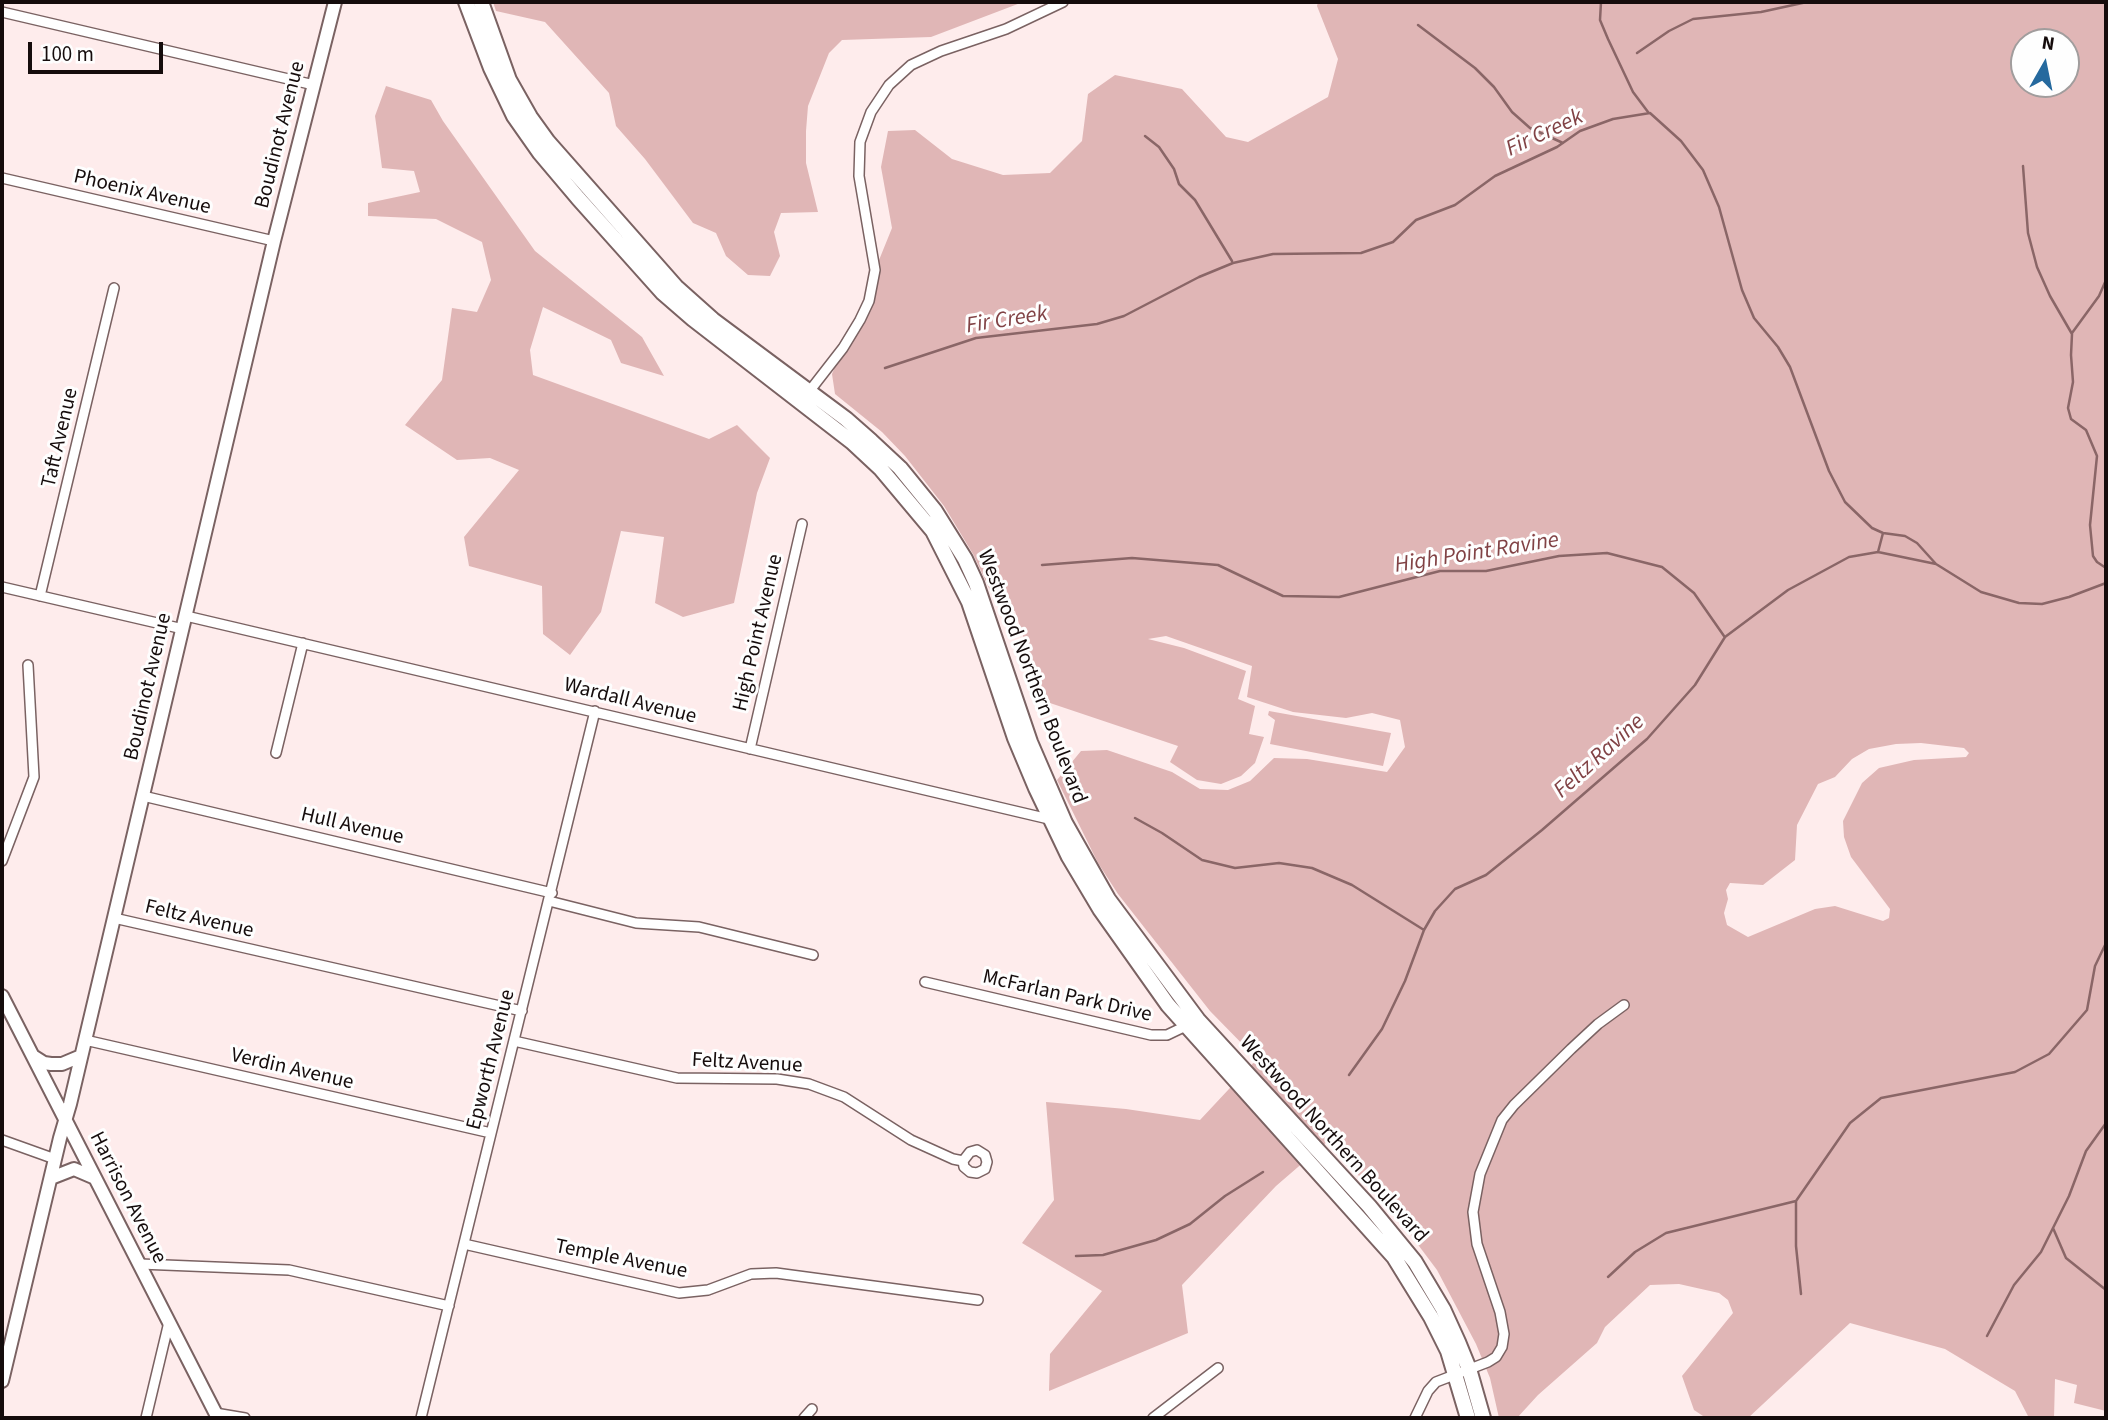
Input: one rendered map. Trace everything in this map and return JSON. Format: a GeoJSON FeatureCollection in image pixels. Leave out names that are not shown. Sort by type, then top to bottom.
{"type":"FeatureCollection","features":[{"type":"Feature","properties":{"kind":"main road","name":"Westwood Northern Boulevard"},"geometry":{"type":"LineString","coordinates":[[472,2],[509,80],[548,142],[676,287],[805,398],[846,419],[900,468],[935,510],[965,559],[987,609],[1057,821],[1192,1023],[1401,1244],[1443,1309],[1462,1371],[1483,1418]]}},
{"type":"Feature","properties":{"kind":"main road","name":"Westwood Northern Boulevard"},"geometry":{"type":"LineString","coordinates":[[1462,1371],[1468,1418]]}},
{"type":"Feature","properties":{"kind":"street","name":"Boudinot Avenue"},"geometry":{"type":"LineString","coordinates":[[2,1381],[144,796],[274,241],[335,2]]}},
{"type":"Feature","properties":{"kind":"street"},"geometry":{"type":"LineString","coordinates":[[805,398],[843,348],[869,301],[875,271],[859,176],[860,142],[871,112],[889,85],[911,65],[941,51],[1006,29],[1063,2]]}},
{"type":"Feature","properties":{"kind":"street"},"geometry":{"type":"LineString","coordinates":[[2,12],[314,85]]}},
{"type":"Feature","properties":{"kind":"street","name":"Phoenix Avenue"},"geometry":{"type":"LineString","coordinates":[[2,178],[274,241]]}},
{"type":"Feature","properties":{"kind":"street","name":"Taft Avenue"},"geometry":{"type":"LineString","coordinates":[[40,596],[114,288]]}},
{"type":"Feature","properties":{"kind":"street","name":"High Point Avenue"},"geometry":{"type":"LineString","coordinates":[[750,749],[802,524]]}},
{"type":"Feature","properties":{"kind":"street"},"geometry":{"type":"LineString","coordinates":[[2,587],[183,629]]}},
{"type":"Feature","properties":{"kind":"street","name":"Wardall Avenue"},"geometry":{"type":"LineString","coordinates":[[186,616],[1057,821]]}},
{"type":"Feature","properties":{"kind":"street"},"geometry":{"type":"LineString","coordinates":[[276,754],[303,643]]}},
{"type":"Feature","properties":{"kind":"street"},"geometry":{"type":"LineString","coordinates":[[2,861],[34,777],[27,665]]}},
{"type":"Feature","properties":{"kind":"street","name":"Epworth Avenue"},"geometry":{"type":"LineString","coordinates":[[421,1418],[595,711]]}},
{"type":"Feature","properties":{"kind":"street","name":"Hull Avenue"},"geometry":{"type":"LineString","coordinates":[[144,796],[551,897],[636,923],[699,927],[813,955]]}},
{"type":"Feature","properties":{"kind":"street","name":"Feltz Avenue"},"geometry":{"type":"LineString","coordinates":[[114,918],[522,1011]]}},
{"type":"Feature","properties":{"kind":"street","name":"McFarlan Park Drive"},"geometry":{"type":"LineString","coordinates":[[925,982],[1151,1035],[1167,1035],[1192,1023]]}},
{"type":"Feature","properties":{"kind":"street","name":"Harrison Avenue"},"geometry":{"type":"LineString","coordinates":[[2,996],[217,1415]]}},
{"type":"Feature","properties":{"kind":"street"},"geometry":{"type":"LineString","coordinates":[[1415,1418],[1428,1391],[1436,1382],[1496,1357],[1502,1347],[1504,1334],[1500,1312],[1477,1244],[1473,1212],[1480,1174],[1494,1137],[1514,1105],[1536,1082],[1598,1024],[1624,1005]]}},
{"type":"Feature","properties":{"kind":"street","name":"Verdin Avenue"},"geometry":{"type":"LineString","coordinates":[[85,1040],[491,1133]]}},
{"type":"Feature","properties":{"kind":"street","name":"Feltz Avenue"},"geometry":{"type":"LineString","coordinates":[[514,1041],[677,1078],[777,1079],[810,1084],[844,1097],[911,1140],[963,1161]]}},
{"type":"Feature","properties":{"kind":"street"},"geometry":{"type":"LineString","coordinates":[[31,1054],[44,1063],[51,1064],[62,1064],[81,1056]]}},
{"type":"Feature","properties":{"kind":"street"},"geometry":{"type":"LineString","coordinates":[[2,1140],[55,1159]]}},
{"type":"Feature","properties":{"kind":"street"},"geometry":{"type":"LineString","coordinates":[[51,1178],[74,1169],[96,1178]]}},
{"type":"Feature","properties":{"kind":"street","name":"Temple Avenue"},"geometry":{"type":"LineString","coordinates":[[464,1244],[679,1293],[708,1290],[751,1274],[776,1273],[978,1300]]}},
{"type":"Feature","properties":{"kind":"street"},"geometry":{"type":"LineString","coordinates":[[140,1264],[289,1270],[449,1306]]}},
{"type":"Feature","properties":{"kind":"street"},"geometry":{"type":"LineString","coordinates":[[146,1418],[169,1322]]}},
{"type":"Feature","properties":{"kind":"street"},"geometry":{"type":"LineString","coordinates":[[1153,1418],[1218,1368]]}},
{"type":"Feature","properties":{"kind":"street"},"geometry":{"type":"LineString","coordinates":[[804,1418],[812,1409]]}},
{"type":"Feature","properties":{"kind":"street"},"geometry":{"type":"LineString","coordinates":[[217,1415],[245,1418]]}},
{"type":"Feature","properties":{"kind":"shaded area"},"geometry":{"type":"Polygon","coordinates":[[[493,2],[1023,2],[931,37],[842,40],[829,53],[808,106],[806,131],[806,163],[818,212],[781,213],[774,232],[780,256],[770,276],[748,275],[726,256],[716,233],[693,223],[645,159],[616,126],[609,93],[545,22],[496,11],[493,2]]]}},
{"type":"Feature","properties":{"kind":"shaded area"},"geometry":{"type":"Polygon","coordinates":[[[1318,2],[2106,2],[2106,1411],[2074,1403],[2077,1385],[2055,1379],[2054,1418],[2029,1418],[2015,1391],[1945,1349],[1850,1323],[1748,1418],[1706,1418],[1694,1410],[1682,1376],[1733,1313],[1728,1300],[1719,1293],[1679,1284],[1650,1285],[1605,1327],[1597,1343],[1538,1395],[1517,1418],[1499,1418],[1490,1378],[1476,1344],[1437,1270],[1395,1214],[1327,1142],[1276,1186],[1182,1285],[1188,1333],[1049,1391],[1050,1354],[1102,1291],[1022,1243],[1054,1200],[1046,1102],[1126,1109],[1200,1120],[1257,1059],[1210,1011],[1118,894],[1098,863],[1057,780],[1081,751],[1107,750],[1172,772],[1200,789],[1228,790],[1250,781],[1274,758],[1307,759],[1387,772],[1405,747],[1400,720],[1372,713],[1346,718],[1293,712],[1247,697],[1252,666],[1166,636],[1148,639],[1184,648],[1246,671],[1238,699],[1255,706],[1249,734],[1264,737],[1255,763],[1241,776],[1221,784],[1197,780],[1170,762],[1178,746],[1044,701],[1015,611],[996,603],[973,554],[944,506],[905,456],[882,432],[835,394],[832,374],[843,348],[860,320],[875,270],[892,228],[881,167],[888,131],[915,130],[952,159],[1003,175],[1050,173],[1082,141],[1088,94],[1115,75],[1182,89],[1226,137],[1248,142],[1328,97],[1338,59],[1317,6],[1318,2]],[[1921,743],[1869,749],[1852,759],[1835,777],[1818,784],[1797,825],[1795,860],[1763,885],[1730,883],[1726,890],[1728,899],[1724,913],[1727,925],[1748,937],[1815,909],[1835,906],[1883,921],[1889,918],[1890,909],[1851,857],[1844,837],[1843,821],[1862,783],[1879,768],[1914,760],[1966,757],[1969,753],[1964,748],[1921,743]]]}},
{"type":"Feature","properties":{"kind":"shaded area"},"geometry":{"type":"Polygon","coordinates":[[[386,86],[431,100],[535,251],[642,337],[664,376],[621,363],[611,340],[543,307],[530,350],[533,375],[709,439],[737,425],[770,458],[757,493],[734,603],[683,617],[655,603],[664,537],[621,531],[601,612],[570,655],[543,634],[542,586],[469,566],[464,537],[519,470],[490,458],[457,460],[405,425],[442,380],[452,308],[477,312],[491,280],[482,242],[436,219],[368,216],[368,203],[420,192],[414,171],[382,168],[375,116],[386,86]]]}},
{"type":"Feature","properties":{"kind":"shaded area"},"geometry":{"type":"Polygon","coordinates":[[[1269,711],[1391,733],[1383,766],[1270,744],[1275,720],[1268,715],[1269,711]]]}},
{"type":"Feature","properties":{"kind":"waterway"},"geometry":{"type":"LineString","coordinates":[[1601,2],[1600,20],[1608,39],[1633,92],[1648,112]]}},
{"type":"Feature","properties":{"kind":"waterway"},"geometry":{"type":"LineString","coordinates":[[1637,53],[1669,31],[1693,19],[1761,12],[1807,2]]}},
{"type":"Feature","properties":{"kind":"waterway"},"geometry":{"type":"LineString","coordinates":[[1418,25],[1475,68],[1494,87],[1512,112],[1530,128],[1563,143]]}},
{"type":"Feature","properties":{"kind":"waterway","name":"Fir Creek"},"geometry":{"type":"LineString","coordinates":[[885,368],[976,338],[1097,324],[1124,316],[1199,277],[1233,263],[1273,254],[1361,253],[1393,242],[1416,220],[1455,205],[1495,176],[1557,147],[1580,131],[1613,119],[1650,113],[1681,141],[1703,170],[1719,207],[1742,290],[1754,318],[1778,347],[1790,367],[1829,471],[1845,502],[1872,528],[1883,533],[1905,536],[1917,543],[1936,564],[1981,592],[2019,603],[2042,604],[2106,583]]}},
{"type":"Feature","properties":{"kind":"waterway"},"geometry":{"type":"LineString","coordinates":[[1145,136],[1159,147],[1174,169],[1179,184],[1195,200],[1232,261]]}},
{"type":"Feature","properties":{"kind":"waterway"},"geometry":{"type":"LineString","coordinates":[[2023,166],[2028,233],[2037,267],[2072,334],[2073,382],[2068,408],[2071,419],[2086,430],[2097,456],[2090,525],[2093,556],[2106,568]]}},
{"type":"Feature","properties":{"kind":"waterway"},"geometry":{"type":"LineString","coordinates":[[2072,333],[2099,296],[2106,280]]}},
{"type":"Feature","properties":{"kind":"waterway"},"geometry":{"type":"LineString","coordinates":[[1878,552],[1883,533]]}},
{"type":"Feature","properties":{"kind":"waterway","name":"Feltz Ravine"},"geometry":{"type":"LineString","coordinates":[[1349,1075],[1382,1029],[1405,981],[1424,930],[1435,911],[1455,889],[1486,875],[1542,830],[1647,739],[1695,685],[1725,637],[1788,590],[1849,557],[1878,552],[1936,564]]}},
{"type":"Feature","properties":{"kind":"waterway","name":"High Point Ravine"},"geometry":{"type":"LineString","coordinates":[[1042,565],[1132,558],[1218,565],[1283,596],[1339,597],[1440,571],[1486,571],[1559,556],[1607,553],[1662,567],[1694,593],[1724,636]]}},
{"type":"Feature","properties":{"kind":"waterway"},"geometry":{"type":"LineString","coordinates":[[1135,818],[1202,860],[1235,868],[1279,863],[1312,868],[1352,885],[1424,930]]}},
{"type":"Feature","properties":{"kind":"waterway"},"geometry":{"type":"LineString","coordinates":[[1796,1201],[1850,1123],[1881,1098],[2015,1072],[2049,1054],[2087,1010],[2095,966],[2106,943]]}},
{"type":"Feature","properties":{"kind":"waterway"},"geometry":{"type":"LineString","coordinates":[[1987,1336],[2014,1285],[2041,1252],[2069,1196],[2086,1151],[2106,1123]]}},
{"type":"Feature","properties":{"kind":"waterway"},"geometry":{"type":"LineString","coordinates":[[1076,1256],[1103,1255],[1156,1240],[1190,1224],[1225,1196],[1263,1172]]}},
{"type":"Feature","properties":{"kind":"waterway"},"geometry":{"type":"LineString","coordinates":[[1796,1201],[1796,1246],[1801,1294]]}},
{"type":"Feature","properties":{"kind":"waterway"},"geometry":{"type":"LineString","coordinates":[[1608,1277],[1635,1252],[1666,1233],[1796,1201]]}},
{"type":"Feature","properties":{"kind":"waterway"},"geometry":{"type":"LineString","coordinates":[[2053,1228],[2066,1258],[2106,1290]]}}]}
